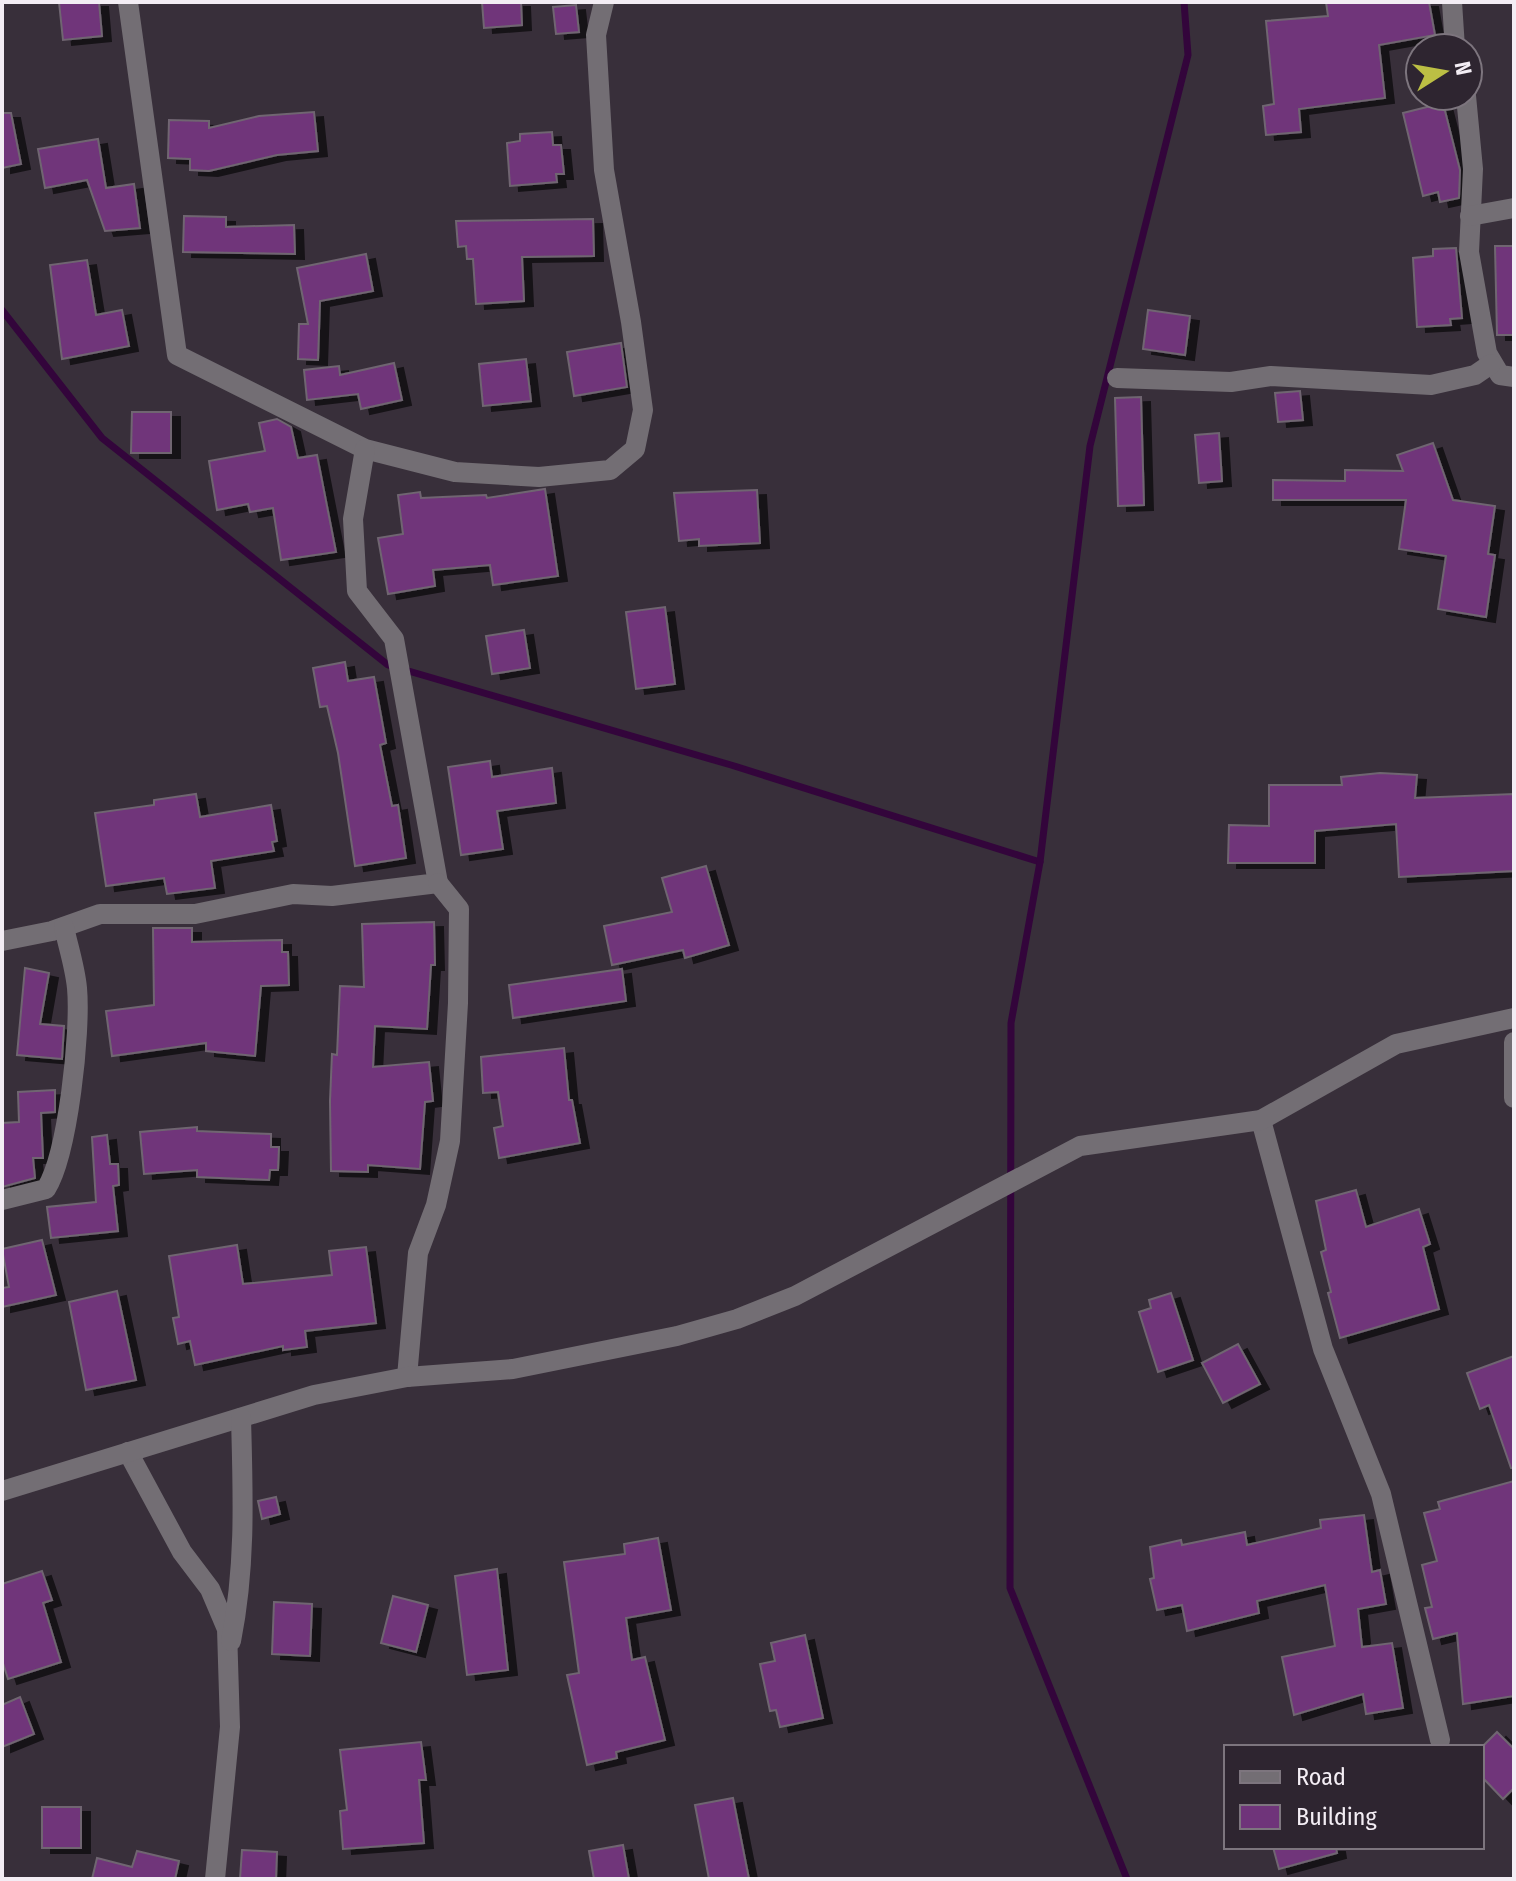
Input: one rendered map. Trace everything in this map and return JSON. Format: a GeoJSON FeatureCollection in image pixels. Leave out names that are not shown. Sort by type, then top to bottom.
{"type":"FeatureCollection","features":[{"type":"Feature","properties":{"kind":"street"},"geometry":{"type":"LineString","coordinates":[[128,2],[177,355],[365,449],[455,472],[539,477],[610,470],[635,449],[643,410],[604,170],[596,35],[604,2]]}},
{"type":"Feature","properties":{"kind":"street"},"geometry":{"type":"LineString","coordinates":[[1452,2],[1454,32]]}},
{"type":"Feature","properties":{"kind":"street"},"geometry":{"type":"LineString","coordinates":[[1468,112],[1473,169],[1469,252],[1491,364],[1500,375],[1514,377]]}},
{"type":"Feature","properties":{"kind":"street"},"geometry":{"type":"LineString","coordinates":[[1470,216],[1514,208]]}},
{"type":"Feature","properties":{"kind":"street"},"geometry":{"type":"LineString","coordinates":[[1117,378],[1231,382],[1271,376],[1431,385],[1475,375],[1491,364]]}},
{"type":"Feature","properties":{"kind":"street"},"geometry":{"type":"LineString","coordinates":[[365,449],[353,519],[357,591],[394,639],[438,883],[459,909],[458,1003],[450,1141],[436,1205],[418,1253],[407,1377]]}},
{"type":"Feature","properties":{"kind":"street"},"geometry":{"type":"LineString","coordinates":[[2,941],[64,927],[100,914],[195,914],[293,894],[332,896],[438,883]]}},
{"type":"Feature","properties":{"kind":"street"},"geometry":{"type":"LineString","coordinates":[[2,1200],[46,1189],[54,1177],[64,1141],[77,988],[64,927]]}},
{"type":"Feature","properties":{"kind":"street"},"geometry":{"type":"LineString","coordinates":[[2,1491],[314,1395],[407,1377],[513,1369],[677,1336],[737,1319],[795,1296],[1080,1146],[1261,1120],[1396,1044],[1514,1018]]}},
{"type":"Feature","properties":{"kind":"street"},"geometry":{"type":"LineString","coordinates":[[1514,1042],[1514,1098]]}},
{"type":"Feature","properties":{"kind":"street"},"geometry":{"type":"LineString","coordinates":[[1261,1120],[1323,1349],[1381,1494],[1440,1740]]}},
{"type":"Feature","properties":{"kind":"street"},"geometry":{"type":"LineString","coordinates":[[215,1879],[226,1787],[230,1649],[240,1596],[244,1520],[241,1418]]}},
{"type":"Feature","properties":{"kind":"street"},"geometry":{"type":"LineString","coordinates":[[128,1452],[182,1552],[210,1589],[227,1629],[230,1649]]}},
{"type":"Feature","properties":{"kind":"building"},"geometry":{"type":"Polygon","coordinates":[[[59,2],[99,2],[102,36],[63,40],[59,2]]]}},
{"type":"Feature","properties":{"kind":"building"},"geometry":{"type":"Polygon","coordinates":[[[482,2],[521,2],[522,25],[484,28],[482,2]]]}},
{"type":"Feature","properties":{"kind":"building"},"geometry":{"type":"Polygon","coordinates":[[[1326,2],[1429,2],[1434,32],[1404,32],[1404,41],[1379,45],[1385,98],[1299,109],[1301,132],[1266,135],[1263,106],[1274,104],[1266,21],[1328,16],[1326,2]]]}},
{"type":"Feature","properties":{"kind":"building"},"geometry":{"type":"Polygon","coordinates":[[[576,5],[579,32],[556,34],[553,7],[576,5]]]}},
{"type":"Feature","properties":{"kind":"building"},"geometry":{"type":"Polygon","coordinates":[[[314,112],[318,151],[277,155],[209,171],[190,170],[190,159],[168,158],[169,120],[209,121],[209,128],[259,116],[314,112]]]}},
{"type":"Feature","properties":{"kind":"building"},"geometry":{"type":"Polygon","coordinates":[[[1445,112],[1460,170],[1459,198],[1440,202],[1438,192],[1423,196],[1403,113],[1445,112]]]}},
{"type":"Feature","properties":{"kind":"building"},"geometry":{"type":"Polygon","coordinates":[[[2,113],[11,113],[21,164],[2,168],[2,113]]]}},
{"type":"Feature","properties":{"kind":"building"},"geometry":{"type":"Polygon","coordinates":[[[552,132],[553,145],[561,145],[564,174],[556,174],[557,182],[510,186],[507,143],[520,141],[520,134],[552,132]]]}},
{"type":"Feature","properties":{"kind":"building"},"geometry":{"type":"Polygon","coordinates":[[[98,139],[106,188],[134,184],[140,228],[105,231],[87,180],[45,188],[38,149],[98,139]]]}},
{"type":"Feature","properties":{"kind":"building"},"geometry":{"type":"Polygon","coordinates":[[[184,216],[226,217],[226,227],[294,225],[295,254],[183,252],[184,216]]]}},
{"type":"Feature","properties":{"kind":"building"},"geometry":{"type":"Polygon","coordinates":[[[593,219],[594,256],[522,257],[524,301],[476,304],[473,259],[467,259],[466,246],[458,247],[456,221],[593,219]]]}},
{"type":"Feature","properties":{"kind":"building"},"geometry":{"type":"Polygon","coordinates":[[[1495,246],[1514,246],[1514,335],[1497,335],[1495,246]]]}},
{"type":"Feature","properties":{"kind":"building"},"geometry":{"type":"Polygon","coordinates":[[[1456,248],[1462,318],[1450,319],[1451,325],[1417,327],[1413,258],[1433,256],[1433,249],[1456,248]]]}},
{"type":"Feature","properties":{"kind":"building"},"geometry":{"type":"Polygon","coordinates":[[[366,254],[373,291],[320,301],[318,360],[298,359],[299,324],[308,324],[297,268],[366,254]]]}},
{"type":"Feature","properties":{"kind":"building"},"geometry":{"type":"Polygon","coordinates":[[[87,260],[96,315],[122,310],[129,346],[62,359],[50,265],[87,260]]]}},
{"type":"Feature","properties":{"kind":"building"},"geometry":{"type":"Polygon","coordinates":[[[1148,310],[1190,316],[1185,355],[1143,349],[1148,310]]]}},
{"type":"Feature","properties":{"kind":"building"},"geometry":{"type":"Polygon","coordinates":[[[621,343],[627,387],[574,396],[567,352],[621,343]]]}},
{"type":"Feature","properties":{"kind":"building"},"geometry":{"type":"Polygon","coordinates":[[[526,359],[531,401],[483,406],[479,364],[526,359]]]}},
{"type":"Feature","properties":{"kind":"building"},"geometry":{"type":"Polygon","coordinates":[[[394,363],[402,400],[361,409],[358,394],[307,400],[304,370],[339,366],[340,375],[394,363]]]}},
{"type":"Feature","properties":{"kind":"building"},"geometry":{"type":"Polygon","coordinates":[[[1300,391],[1303,420],[1278,422],[1275,393],[1300,391]]]}},
{"type":"Feature","properties":{"kind":"building"},"geometry":{"type":"Polygon","coordinates":[[[1141,397],[1144,505],[1118,506],[1115,398],[1141,397]]]}},
{"type":"Feature","properties":{"kind":"building"},"geometry":{"type":"Polygon","coordinates":[[[132,412],[171,412],[171,453],[131,453],[132,412]]]}},
{"type":"Feature","properties":{"kind":"building"},"geometry":{"type":"Polygon","coordinates":[[[277,419],[291,427],[298,458],[317,455],[336,552],[281,560],[273,508],[250,512],[248,504],[217,510],[209,461],[265,451],[259,423],[277,419]]]}},
{"type":"Feature","properties":{"kind":"building"},"geometry":{"type":"Polygon","coordinates":[[[1219,433],[1222,481],[1199,483],[1195,435],[1219,433]]]}},
{"type":"Feature","properties":{"kind":"building"},"geometry":{"type":"Polygon","coordinates":[[[1433,443],[1453,500],[1495,506],[1488,554],[1495,555],[1486,617],[1438,609],[1446,556],[1399,549],[1406,500],[1273,500],[1273,480],[1345,481],[1345,470],[1403,471],[1397,455],[1433,443]]]}},
{"type":"Feature","properties":{"kind":"building"},"geometry":{"type":"Polygon","coordinates":[[[545,489],[558,576],[493,585],[490,565],[433,570],[435,586],[388,594],[378,538],[403,534],[398,495],[420,492],[421,498],[486,495],[487,498],[545,489]]]}},
{"type":"Feature","properties":{"kind":"building"},"geometry":{"type":"Polygon","coordinates":[[[757,490],[760,543],[699,546],[699,539],[679,541],[674,493],[757,490]]]}},
{"type":"Feature","properties":{"kind":"building"},"geometry":{"type":"Polygon","coordinates":[[[665,607],[675,684],[636,689],[626,612],[665,607]]]}},
{"type":"Feature","properties":{"kind":"building"},"geometry":{"type":"Polygon","coordinates":[[[524,630],[530,668],[492,674],[486,636],[524,630]]]}},
{"type":"Feature","properties":{"kind":"building"},"geometry":{"type":"Polygon","coordinates":[[[345,662],[348,681],[374,677],[386,743],[380,745],[392,806],[398,805],[406,858],[355,866],[338,753],[327,706],[320,707],[313,668],[345,662]]]}},
{"type":"Feature","properties":{"kind":"building"},"geometry":{"type":"Polygon","coordinates":[[[490,761],[492,777],[552,768],[556,803],[497,811],[503,849],[461,855],[448,767],[490,761]]]}},
{"type":"Feature","properties":{"kind":"building"},"geometry":{"type":"Polygon","coordinates":[[[1380,773],[1417,775],[1415,798],[1514,794],[1514,871],[1399,877],[1396,824],[1315,831],[1315,863],[1228,863],[1229,825],[1269,826],[1269,785],[1342,785],[1341,777],[1380,773]]]}},
{"type":"Feature","properties":{"kind":"building"},"geometry":{"type":"Polygon","coordinates":[[[196,794],[200,817],[271,805],[277,841],[272,842],[274,851],[211,861],[215,888],[167,894],[164,878],[106,886],[95,813],[154,805],[154,800],[196,794]]]}},
{"type":"Feature","properties":{"kind":"building"},"geometry":{"type":"Polygon","coordinates":[[[706,866],[729,945],[685,958],[683,950],[612,965],[604,926],[672,912],[662,878],[706,866]]]}},
{"type":"Feature","properties":{"kind":"building"},"geometry":{"type":"Polygon","coordinates":[[[434,922],[435,965],[431,965],[427,1029],[375,1026],[373,1067],[429,1062],[433,1101],[425,1102],[420,1169],[368,1165],[368,1172],[331,1171],[332,1054],[337,1055],[340,986],[364,987],[362,924],[434,922]]]}},
{"type":"Feature","properties":{"kind":"building"},"geometry":{"type":"Polygon","coordinates":[[[153,928],[192,928],[192,942],[282,940],[282,952],[288,952],[289,985],[261,986],[255,1056],[206,1051],[206,1043],[112,1056],[106,1011],[154,1005],[153,928]]]}},
{"type":"Feature","properties":{"kind":"building"},"geometry":{"type":"Polygon","coordinates":[[[25,968],[49,973],[40,1024],[64,1026],[62,1059],[17,1055],[25,968]]]}},
{"type":"Feature","properties":{"kind":"building"},"geometry":{"type":"Polygon","coordinates":[[[622,969],[626,1001],[513,1018],[509,985],[622,969]]]}},
{"type":"Feature","properties":{"kind":"building"},"geometry":{"type":"Polygon","coordinates":[[[564,1048],[569,1100],[572,1100],[580,1143],[499,1158],[494,1128],[503,1126],[498,1092],[483,1093],[481,1057],[564,1048]]]}},
{"type":"Feature","properties":{"kind":"building"},"geometry":{"type":"Polygon","coordinates":[[[55,1090],[55,1112],[41,1113],[43,1158],[33,1158],[35,1178],[2,1187],[2,1123],[19,1122],[18,1092],[55,1090]]]}},
{"type":"Feature","properties":{"kind":"building"},"geometry":{"type":"Polygon","coordinates":[[[197,1127],[197,1131],[271,1134],[271,1147],[279,1147],[278,1170],[270,1170],[269,1180],[197,1177],[197,1170],[144,1174],[140,1132],[197,1127]]]}},
{"type":"Feature","properties":{"kind":"building"},"geometry":{"type":"Polygon","coordinates":[[[107,1135],[110,1164],[118,1164],[119,1185],[113,1186],[118,1231],[51,1238],[47,1207],[96,1202],[92,1137],[107,1135]]]}},
{"type":"Feature","properties":{"kind":"building"},"geometry":{"type":"Polygon","coordinates":[[[1356,1190],[1366,1227],[1419,1209],[1430,1244],[1423,1247],[1439,1309],[1340,1338],[1328,1293],[1331,1292],[1321,1252],[1326,1250],[1316,1201],[1356,1190]]]}},
{"type":"Feature","properties":{"kind":"building"},"geometry":{"type":"Polygon","coordinates":[[[42,1240],[56,1295],[2,1307],[2,1288],[9,1287],[2,1249],[42,1240]]]}},
{"type":"Feature","properties":{"kind":"building"},"geometry":{"type":"Polygon","coordinates":[[[237,1245],[243,1284],[332,1275],[329,1251],[366,1247],[376,1323],[305,1331],[307,1347],[283,1350],[283,1346],[195,1365],[190,1341],[178,1344],[173,1318],[179,1317],[169,1256],[237,1245]]]}},
{"type":"Feature","properties":{"kind":"building"},"geometry":{"type":"Polygon","coordinates":[[[117,1291],[136,1380],[86,1390],[69,1302],[117,1291]]]}},
{"type":"Feature","properties":{"kind":"building"},"geometry":{"type":"Polygon","coordinates":[[[1171,1293],[1193,1360],[1158,1372],[1139,1312],[1151,1308],[1149,1300],[1171,1293]]]}},
{"type":"Feature","properties":{"kind":"building"},"geometry":{"type":"Polygon","coordinates":[[[1238,1344],[1260,1384],[1223,1403],[1202,1363],[1238,1344]]]}},
{"type":"Feature","properties":{"kind":"building"},"geometry":{"type":"Polygon","coordinates":[[[1514,1356],[1514,1468],[1511,1468],[1489,1405],[1480,1409],[1467,1373],[1514,1356]]]}},
{"type":"Feature","properties":{"kind":"building"},"geometry":{"type":"Polygon","coordinates":[[[1514,1481],[1514,1696],[1463,1704],[1457,1633],[1433,1639],[1425,1608],[1432,1607],[1422,1565],[1437,1561],[1424,1513],[1440,1509],[1438,1502],[1514,1481]]]}},
{"type":"Feature","properties":{"kind":"building"},"geometry":{"type":"Polygon","coordinates":[[[276,1497],[280,1514],[262,1519],[258,1501],[276,1497]]]}},
{"type":"Feature","properties":{"kind":"building"},"geometry":{"type":"Polygon","coordinates":[[[1364,1515],[1372,1572],[1380,1570],[1386,1604],[1358,1609],[1362,1647],[1392,1643],[1403,1708],[1366,1714],[1363,1694],[1294,1715],[1282,1657],[1335,1646],[1325,1585],[1257,1601],[1259,1613],[1187,1631],[1182,1605],[1157,1610],[1150,1579],[1154,1578],[1150,1547],[1181,1540],[1182,1545],[1245,1532],[1247,1545],[1321,1528],[1320,1520],[1364,1515]]]}},
{"type":"Feature","properties":{"kind":"building"},"geometry":{"type":"Polygon","coordinates":[[[658,1538],[671,1610],[626,1618],[632,1660],[645,1657],[665,1740],[616,1752],[617,1758],[587,1765],[567,1675],[579,1673],[564,1562],[625,1554],[624,1544],[658,1538]]]}},
{"type":"Feature","properties":{"kind":"building"},"geometry":{"type":"Polygon","coordinates":[[[497,1569],[508,1670],[467,1675],[455,1576],[497,1569]]]}},
{"type":"Feature","properties":{"kind":"building"},"geometry":{"type":"Polygon","coordinates":[[[42,1571],[52,1600],[43,1603],[61,1662],[8,1679],[2,1660],[2,1584],[42,1571]]]}},
{"type":"Feature","properties":{"kind":"building"},"geometry":{"type":"Polygon","coordinates":[[[393,1596],[428,1605],[416,1652],[381,1643],[393,1596]]]}},
{"type":"Feature","properties":{"kind":"building"},"geometry":{"type":"Polygon","coordinates":[[[274,1602],[312,1604],[310,1656],[272,1654],[274,1602]]]}},
{"type":"Feature","properties":{"kind":"building"},"geometry":{"type":"Polygon","coordinates":[[[805,1635],[823,1718],[780,1727],[776,1710],[770,1711],[760,1664],[775,1661],[771,1643],[805,1635]]]}},
{"type":"Feature","properties":{"kind":"building"},"geometry":{"type":"Polygon","coordinates":[[[20,1697],[34,1734],[2,1747],[2,1705],[20,1697]]]}},
{"type":"Feature","properties":{"kind":"building"},"geometry":{"type":"Polygon","coordinates":[[[1497,1732],[1514,1749],[1514,1788],[1503,1799],[1484,1779],[1484,1745],[1497,1732]]]}},
{"type":"Feature","properties":{"kind":"building"},"geometry":{"type":"Polygon","coordinates":[[[421,1742],[426,1780],[419,1780],[424,1843],[343,1849],[340,1811],[347,1810],[340,1750],[421,1742]]]}},
{"type":"Feature","properties":{"kind":"building"},"geometry":{"type":"Polygon","coordinates":[[[733,1798],[749,1879],[709,1879],[695,1805],[733,1798]]]}},
{"type":"Feature","properties":{"kind":"building"},"geometry":{"type":"Polygon","coordinates":[[[42,1807],[81,1807],[81,1848],[42,1848],[42,1807]]]}},
{"type":"Feature","properties":{"kind":"building"},"geometry":{"type":"Polygon","coordinates":[[[623,1845],[629,1879],[594,1879],[589,1851],[623,1845]]]}},
{"type":"Feature","properties":{"kind":"building"},"geometry":{"type":"Polygon","coordinates":[[[1274,1849],[1336,1849],[1337,1853],[1279,1869],[1274,1849]]]}},
{"type":"Feature","properties":{"kind":"building"},"geometry":{"type":"Polygon","coordinates":[[[242,1850],[277,1852],[276,1879],[240,1879],[242,1850]]]}},
{"type":"Feature","properties":{"kind":"building"},"geometry":{"type":"Polygon","coordinates":[[[137,1851],[179,1861],[175,1879],[92,1879],[97,1858],[132,1867],[137,1851]]]}},
{"type":"Feature","properties":{"kind":"waterway"},"geometry":{"type":"LineString","coordinates":[[1127,1879],[1010,1588],[1011,1023],[1040,862],[1090,446],[1188,55],[1184,2]]}},
{"type":"Feature","properties":{"kind":"waterway"},"geometry":{"type":"LineString","coordinates":[[2,310],[102,438],[388,665],[731,765],[1040,862]]}}]}
